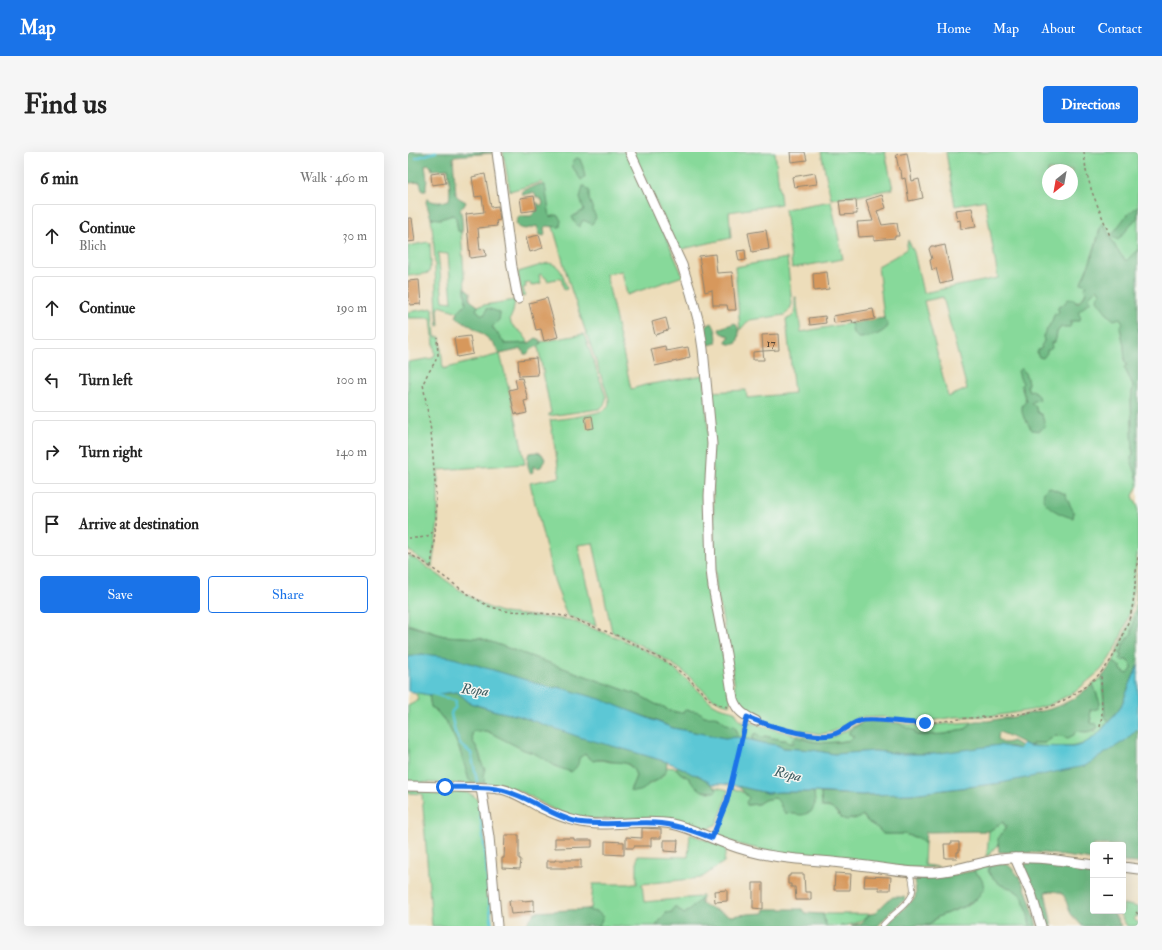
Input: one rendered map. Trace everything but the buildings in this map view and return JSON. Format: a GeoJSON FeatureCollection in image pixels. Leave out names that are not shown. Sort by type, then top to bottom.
{"type":"FeatureCollection","features":[{"type":"Feature","properties":{"kind":"street"},"geometry":{"type":"LineString","coordinates":[[497,152],[512,267],[518,299]]}},
{"type":"Feature","properties":{"kind":"street"},"geometry":{"type":"LineString","coordinates":[[630,152],[682,265],[699,323],[703,349],[711,435],[709,496],[711,570],[714,593],[735,706],[747,717],[756,721]]}},
{"type":"Feature","properties":{"kind":"street"},"geometry":{"type":"LineString","coordinates":[[408,786],[502,789],[564,818],[578,822],[605,824],[671,824],[683,827],[730,846],[766,855],[797,859],[910,871],[936,872],[985,862],[1015,858],[1039,858],[1090,865]]}},
{"type":"Feature","properties":{"kind":"street"},"geometry":{"type":"LineString","coordinates":[[481,788],[488,837],[497,926]]}},
{"type":"Feature","properties":{"kind":"street"},"geometry":{"type":"LineString","coordinates":[[1015,858],[1032,896],[1041,926]]}},
{"type":"Feature","properties":{"kind":"street"},"geometry":{"type":"LineString","coordinates":[[1126,868],[1138,869]]}},
{"type":"Feature","properties":{"kind":"lane"},"geometry":{"type":"LineString","coordinates":[[882,926],[906,902],[912,893],[913,888],[910,871]]}},
{"type":"Feature","properties":{"kind":"path"},"geometry":{"type":"LineString","coordinates":[[1084,152],[1086,171],[1092,192],[1110,236]]}},
{"type":"Feature","properties":{"kind":"path"},"geometry":{"type":"LineString","coordinates":[[431,567],[436,524],[436,495],[431,431],[423,384],[438,355],[438,337]]}},
{"type":"Feature","properties":{"kind":"path"},"geometry":{"type":"LineString","coordinates":[[408,538],[425,538],[434,531],[436,524]]}},
{"type":"Feature","properties":{"kind":"path"},"geometry":{"type":"LineString","coordinates":[[408,553],[488,606],[506,610],[565,616],[622,637],[665,661],[686,676],[715,703],[727,707],[735,706]]}},
{"type":"Feature","properties":{"kind":"path"},"geometry":{"type":"LineString","coordinates":[[756,721],[815,736],[831,735],[861,720],[925,723],[960,719],[1001,717],[1046,708],[1067,699],[1083,688],[1101,672],[1112,658],[1133,606],[1138,557]]}},
{"type":"Feature","properties":{"kind":"path"},"geometry":{"type":"LineString","coordinates":[[1100,726],[1102,716],[1101,672]]}},
{"type":"Feature","properties":{"kind":"path"},"geometry":{"type":"LineString","coordinates":[[712,838],[727,801],[747,717]]}},
{"type":"Feature","properties":{"kind":"green space"},"geometry":{"type":"Polygon","coordinates":[[[408,152],[494,152],[454,156],[453,158],[456,195],[466,202],[460,209],[462,232],[458,231],[456,218],[453,215],[440,219],[431,218],[426,202],[427,199],[438,202],[449,200],[450,189],[448,169],[432,170],[428,164],[425,165],[427,180],[426,191],[422,191],[420,182],[408,182],[408,152]]]}},
{"type":"Feature","properties":{"kind":"green space"},"geometry":{"type":"Polygon","coordinates":[[[503,152],[628,152],[683,276],[627,295],[622,271],[606,274],[631,389],[645,385],[704,375],[709,443],[709,578],[731,699],[729,705],[713,699],[684,672],[669,662],[645,648],[612,632],[593,543],[578,545],[596,626],[567,616],[554,580],[530,483],[560,477],[550,420],[600,412],[608,407],[609,399],[571,289],[553,227],[550,222],[542,182],[510,191],[503,152]]]}},
{"type":"Feature","properties":{"kind":"green space"},"geometry":{"type":"Polygon","coordinates":[[[633,152],[775,152],[781,204],[729,212],[731,238],[678,250],[633,152]]]}},
{"type":"Feature","properties":{"kind":"green space"},"geometry":{"type":"Polygon","coordinates":[[[821,152],[885,152],[893,189],[858,196],[858,194],[831,199],[821,152]]]}},
{"type":"Feature","properties":{"kind":"green space"},"geometry":{"type":"Polygon","coordinates":[[[946,152],[1138,152],[1138,249],[1126,261],[1117,250],[1104,225],[1101,225],[1091,260],[1082,280],[1087,285],[1085,294],[1077,302],[1064,305],[1058,314],[1055,313],[1043,336],[1047,350],[1051,346],[1051,343],[1056,339],[1057,332],[1061,327],[1070,326],[1075,315],[1091,301],[1088,298],[1097,289],[1101,292],[1124,323],[1120,327],[1124,346],[1125,362],[1127,365],[1124,367],[1133,385],[1131,401],[1133,455],[1131,457],[1138,480],[1138,485],[1133,496],[1138,507],[1138,548],[1131,608],[1117,646],[1101,670],[1075,692],[1049,705],[1032,710],[994,716],[954,717],[924,722],[913,722],[886,717],[857,718],[832,732],[821,734],[778,726],[755,719],[739,705],[736,696],[732,666],[716,586],[710,392],[746,390],[747,398],[794,393],[786,319],[790,318],[795,313],[795,297],[801,332],[851,323],[853,333],[876,334],[884,330],[887,326],[884,318],[878,266],[903,252],[906,249],[908,240],[914,252],[923,293],[998,278],[985,200],[955,206],[946,152]],[[943,297],[924,301],[948,397],[967,389],[943,297]],[[1025,372],[1023,384],[1021,386],[1026,401],[1024,418],[1032,430],[1037,412],[1035,405],[1031,403],[1033,401],[1040,400],[1029,391],[1025,372]]]}},
{"type":"Feature","properties":{"kind":"green space"},"geometry":{"type":"Polygon","coordinates":[[[577,158],[580,159],[585,177],[581,180],[572,166],[573,160],[577,158]]]}},
{"type":"Feature","properties":{"kind":"green space"},"geometry":{"type":"Polygon","coordinates":[[[538,185],[545,185],[550,217],[557,215],[561,220],[560,227],[546,226],[544,228],[544,236],[540,235],[537,226],[526,229],[520,228],[516,223],[519,216],[531,216],[538,209],[537,202],[541,206],[543,203],[541,199],[536,197],[535,194],[532,193],[523,195],[522,191],[538,185]]]}},
{"type":"Feature","properties":{"kind":"green space"},"geometry":{"type":"Polygon","coordinates":[[[583,186],[589,190],[589,199],[596,218],[592,224],[583,220],[579,227],[572,217],[584,210],[580,198],[583,186]]]}},
{"type":"Feature","properties":{"kind":"green space"},"geometry":{"type":"Polygon","coordinates":[[[831,201],[843,259],[792,268],[785,209],[831,201]]]}},
{"type":"Feature","properties":{"kind":"green space"},"geometry":{"type":"Polygon","coordinates":[[[1138,206],[1138,217],[1118,240],[1111,236],[1126,216],[1138,206]]]}},
{"type":"Feature","properties":{"kind":"green space"},"geometry":{"type":"Polygon","coordinates":[[[453,215],[456,218],[458,231],[461,232],[466,303],[458,312],[440,306],[438,310],[438,326],[434,245],[431,218],[440,219],[453,215]],[[438,253],[443,301],[452,302],[448,254],[438,253]]]}},
{"type":"Feature","properties":{"kind":"green space"},"geometry":{"type":"Polygon","coordinates":[[[1101,224],[1104,225],[1117,250],[1126,261],[1138,249],[1138,480],[1131,460],[1133,455],[1131,401],[1133,385],[1124,367],[1127,365],[1125,362],[1124,346],[1120,327],[1123,323],[1120,318],[1114,320],[1109,316],[1097,300],[1098,295],[1101,292],[1097,289],[1088,298],[1091,301],[1078,312],[1081,318],[1079,321],[1071,321],[1070,327],[1061,327],[1057,332],[1055,342],[1051,343],[1052,348],[1047,350],[1047,353],[1043,358],[1039,357],[1037,353],[1038,350],[1042,348],[1041,346],[1044,341],[1043,336],[1055,313],[1058,314],[1059,310],[1057,309],[1059,305],[1063,305],[1068,299],[1074,299],[1076,303],[1079,302],[1086,292],[1084,289],[1087,285],[1081,283],[1093,254],[1101,224]]]}},
{"type":"Feature","properties":{"kind":"green space"},"geometry":{"type":"Polygon","coordinates":[[[428,242],[430,243],[431,263],[429,273],[408,276],[408,246],[428,242]]]}},
{"type":"Feature","properties":{"kind":"green space"},"geometry":{"type":"Polygon","coordinates":[[[787,258],[792,304],[790,309],[785,315],[750,320],[740,330],[735,267],[787,258]]]}},
{"type":"Feature","properties":{"kind":"green space"},"geometry":{"type":"Polygon","coordinates":[[[548,263],[557,266],[560,269],[567,289],[564,290],[561,278],[547,281],[547,279],[541,274],[539,275],[541,283],[531,286],[530,282],[525,283],[526,287],[523,288],[525,296],[522,297],[518,272],[548,263]]]}},
{"type":"Feature","properties":{"kind":"green space"},"geometry":{"type":"Polygon","coordinates":[[[465,288],[470,292],[470,300],[478,306],[476,310],[482,315],[485,314],[487,308],[500,314],[499,320],[492,327],[505,344],[529,343],[536,338],[541,342],[540,345],[532,349],[527,354],[524,354],[522,349],[500,354],[497,348],[487,338],[475,328],[456,317],[458,312],[466,303],[465,288]]]}},
{"type":"Feature","properties":{"kind":"green space"},"geometry":{"type":"Polygon","coordinates":[[[515,300],[510,319],[511,323],[523,334],[529,343],[505,344],[492,326],[499,320],[485,314],[482,315],[476,310],[478,306],[515,300]]]}},
{"type":"Feature","properties":{"kind":"green space"},"geometry":{"type":"Polygon","coordinates":[[[433,308],[435,337],[440,337],[443,369],[500,354],[515,414],[525,464],[438,470],[438,523],[432,567],[408,550],[408,362],[433,358],[435,354],[431,318],[408,318],[408,312],[433,308]]]}},
{"type":"Feature","properties":{"kind":"green space"},"geometry":{"type":"Polygon","coordinates":[[[884,318],[888,326],[879,334],[870,337],[858,338],[853,333],[851,323],[884,318]]]}},
{"type":"Feature","properties":{"kind":"green space"},"geometry":{"type":"Polygon","coordinates":[[[712,323],[715,328],[717,341],[716,343],[709,345],[706,339],[704,327],[712,323]]]}},
{"type":"Feature","properties":{"kind":"green space"},"geometry":{"type":"Polygon","coordinates":[[[735,323],[739,330],[739,336],[736,344],[726,343],[730,336],[719,331],[720,328],[735,323]]]}},
{"type":"Feature","properties":{"kind":"green space"},"geometry":{"type":"Polygon","coordinates":[[[584,334],[606,397],[605,403],[599,409],[549,416],[551,413],[538,346],[541,342],[584,334]]]}},
{"type":"Feature","properties":{"kind":"green space"},"geometry":{"type":"Polygon","coordinates":[[[1021,368],[1025,372],[1029,391],[1032,390],[1036,393],[1040,400],[1033,401],[1031,403],[1035,405],[1037,412],[1042,415],[1045,425],[1040,431],[1032,430],[1022,412],[1022,406],[1026,401],[1021,385],[1023,383],[1018,371],[1021,368]]]}},
{"type":"Feature","properties":{"kind":"green space"},"geometry":{"type":"Polygon","coordinates":[[[537,452],[542,454],[545,459],[541,467],[537,468],[533,466],[533,472],[530,473],[528,463],[529,453],[537,452]]]}},
{"type":"Feature","properties":{"kind":"green space"},"geometry":{"type":"Polygon","coordinates":[[[1048,487],[1065,494],[1074,512],[1073,518],[1058,513],[1048,506],[1043,497],[1044,492],[1048,487]]]}},
{"type":"Feature","properties":{"kind":"green space"},"geometry":{"type":"Polygon","coordinates":[[[408,555],[487,607],[504,613],[570,620],[621,639],[646,651],[665,662],[683,676],[712,703],[719,707],[734,711],[740,720],[745,723],[742,738],[739,737],[735,726],[726,724],[719,717],[669,711],[641,696],[480,638],[444,636],[408,624],[408,555]]]}},
{"type":"Feature","properties":{"kind":"green space"},"geometry":{"type":"Polygon","coordinates":[[[1138,573],[1138,608],[1133,623],[1132,633],[1125,641],[1122,651],[1120,652],[1123,659],[1127,660],[1131,665],[1132,669],[1127,674],[1113,662],[1135,609],[1138,573]]]}},
{"type":"Feature","properties":{"kind":"green space"},"geometry":{"type":"Polygon","coordinates":[[[1138,608],[1138,665],[1121,706],[1108,721],[1105,717],[1102,677],[1113,662],[1121,667],[1121,670],[1127,674],[1132,669],[1127,660],[1121,660],[1120,658],[1123,656],[1120,654],[1120,651],[1122,651],[1124,644],[1132,633],[1133,623],[1138,608]]]}},
{"type":"Feature","properties":{"kind":"green space"},"geometry":{"type":"Polygon","coordinates":[[[408,625],[444,636],[480,638],[641,696],[669,711],[682,713],[685,710],[698,712],[704,716],[716,716],[727,724],[735,726],[739,737],[725,738],[673,728],[652,719],[558,687],[553,688],[422,654],[408,657],[408,625]]]}},
{"type":"Feature","properties":{"kind":"green space"},"geometry":{"type":"Polygon","coordinates":[[[1102,677],[1105,717],[1108,721],[1096,736],[1091,740],[1077,746],[1029,746],[1034,743],[1045,743],[1056,735],[1076,731],[1095,731],[1098,727],[1091,723],[1090,710],[1099,708],[1100,703],[1093,684],[1102,677]]]}},
{"type":"Feature","properties":{"kind":"green space"},"geometry":{"type":"Polygon","coordinates":[[[1093,684],[1100,703],[1099,708],[1090,710],[1091,723],[1096,724],[1098,727],[1096,729],[1084,732],[1076,731],[1074,735],[1068,738],[1056,735],[1045,743],[1034,743],[1029,746],[999,732],[998,738],[1002,743],[1013,741],[1021,746],[1019,749],[1013,747],[993,746],[933,754],[903,754],[875,751],[834,754],[813,750],[783,748],[777,745],[770,745],[753,740],[753,735],[757,733],[761,737],[765,736],[786,740],[789,743],[794,743],[793,739],[797,737],[817,742],[830,743],[851,740],[854,736],[849,734],[849,731],[864,721],[899,723],[902,726],[914,730],[916,735],[946,734],[957,730],[966,729],[972,722],[976,721],[1009,718],[1050,709],[1075,698],[1093,684]]]}},
{"type":"Feature","properties":{"kind":"green space"},"geometry":{"type":"Polygon","coordinates":[[[415,692],[429,695],[431,707],[445,722],[454,737],[469,780],[472,783],[408,782],[408,706],[419,700],[415,692]]]}},
{"type":"Feature","properties":{"kind":"green space"},"geometry":{"type":"Polygon","coordinates":[[[457,692],[470,703],[519,716],[667,762],[666,771],[658,780],[649,783],[643,790],[633,792],[630,791],[636,776],[632,767],[626,763],[601,760],[593,761],[585,754],[579,758],[577,766],[571,772],[557,767],[536,754],[524,750],[487,731],[474,731],[472,733],[473,742],[477,748],[485,769],[483,776],[485,778],[484,783],[472,783],[469,780],[454,737],[445,722],[431,707],[429,695],[457,692]]]}},
{"type":"Feature","properties":{"kind":"green space"},"geometry":{"type":"Polygon","coordinates":[[[864,721],[849,731],[854,736],[851,740],[845,741],[820,742],[802,738],[794,743],[789,743],[786,740],[765,736],[753,735],[753,740],[744,738],[749,722],[790,734],[824,738],[839,734],[864,721]]]}},
{"type":"Feature","properties":{"kind":"green space"},"geometry":{"type":"Polygon","coordinates":[[[972,722],[966,729],[939,735],[916,735],[914,730],[902,726],[899,723],[918,726],[972,722]]]}},
{"type":"Feature","properties":{"kind":"green space"},"geometry":{"type":"Polygon","coordinates":[[[1138,728],[1138,863],[1126,862],[1126,842],[1090,842],[1090,860],[1044,853],[999,852],[998,839],[1006,827],[1003,822],[989,831],[926,832],[925,844],[918,838],[904,834],[883,834],[879,829],[868,822],[863,815],[857,819],[850,818],[847,820],[841,818],[837,812],[829,807],[822,807],[821,793],[861,795],[911,794],[1001,783],[1126,740],[1138,728]]]}},
{"type":"Feature","properties":{"kind":"green space"},"geometry":{"type":"Polygon","coordinates":[[[474,731],[487,731],[524,750],[536,754],[557,767],[579,758],[585,753],[593,761],[600,760],[623,763],[631,767],[636,773],[630,791],[658,780],[665,772],[666,767],[676,768],[680,773],[691,779],[691,782],[705,792],[715,792],[717,790],[715,787],[728,790],[724,806],[716,825],[709,829],[677,822],[647,818],[600,819],[566,815],[512,788],[484,783],[485,778],[483,776],[482,763],[478,750],[472,739],[472,733],[474,731]]]}},
{"type":"Feature","properties":{"kind":"green space"},"geometry":{"type":"Polygon","coordinates":[[[678,766],[703,778],[717,790],[715,792],[702,791],[691,782],[690,779],[680,773],[676,768],[678,766]]]}},
{"type":"Feature","properties":{"kind":"green space"},"geometry":{"type":"Polygon","coordinates":[[[738,786],[767,793],[814,792],[815,804],[811,812],[802,815],[785,813],[775,798],[764,800],[758,804],[747,805],[746,802],[749,798],[738,786]]]}},
{"type":"Feature","properties":{"kind":"green space"},"geometry":{"type":"Polygon","coordinates":[[[733,788],[744,793],[750,798],[747,805],[758,804],[764,800],[775,798],[779,800],[781,807],[815,804],[814,792],[821,793],[822,807],[834,809],[839,816],[853,819],[862,815],[883,834],[904,834],[918,838],[925,844],[924,865],[939,867],[911,868],[781,854],[741,845],[717,836],[716,834],[733,788]]]}},
{"type":"Feature","properties":{"kind":"green space"},"geometry":{"type":"Polygon","coordinates":[[[408,790],[459,791],[474,796],[478,802],[483,821],[488,884],[487,890],[490,900],[492,926],[432,926],[422,794],[408,793],[408,790]]]}},
{"type":"Feature","properties":{"kind":"green space"},"geometry":{"type":"Polygon","coordinates":[[[1003,822],[1006,828],[998,839],[999,843],[989,855],[985,856],[987,854],[989,831],[1003,822]]]}},
{"type":"Feature","properties":{"kind":"green space"},"geometry":{"type":"Polygon","coordinates":[[[690,834],[726,848],[724,862],[701,878],[642,884],[644,902],[699,897],[702,895],[702,899],[684,914],[676,907],[672,912],[666,913],[656,926],[599,926],[591,911],[587,909],[591,908],[593,884],[637,884],[637,856],[688,857],[690,834]]]}},
{"type":"Feature","properties":{"kind":"green space"},"geometry":{"type":"Polygon","coordinates":[[[1033,861],[1082,868],[1090,871],[1090,914],[1114,914],[1121,926],[1082,926],[1071,914],[1062,893],[1053,891],[1045,892],[1052,926],[1043,926],[1023,869],[1026,863],[1033,861]]]}},
{"type":"Feature","properties":{"kind":"green space"},"geometry":{"type":"Polygon","coordinates":[[[1005,863],[1018,875],[1030,900],[1037,926],[1030,926],[1023,897],[1013,889],[1001,885],[988,871],[990,865],[1005,863]]]}},
{"type":"Feature","properties":{"kind":"green space"},"geometry":{"type":"Polygon","coordinates":[[[990,865],[992,877],[1001,885],[1013,889],[1023,897],[1030,926],[922,926],[929,925],[940,916],[973,902],[979,895],[980,876],[973,871],[990,865]]]}},
{"type":"Feature","properties":{"kind":"green space"},"geometry":{"type":"Polygon","coordinates":[[[973,871],[981,878],[984,888],[977,899],[963,907],[936,918],[929,925],[885,926],[915,898],[915,880],[919,875],[946,876],[973,871]]]}},
{"type":"Feature","properties":{"kind":"green space"},"geometry":{"type":"Polygon","coordinates":[[[893,897],[904,897],[906,899],[892,910],[878,926],[851,926],[861,923],[870,914],[875,913],[893,897]]]}},
{"type":"Feature","properties":{"kind":"green space"},"geometry":{"type":"Polygon","coordinates":[[[701,899],[701,904],[731,916],[764,913],[765,909],[802,909],[805,913],[823,914],[827,926],[656,926],[666,913],[672,912],[674,907],[684,914],[701,899]]]}},
{"type":"Feature","properties":{"kind":"green space"},"geometry":{"type":"Polygon","coordinates":[[[1126,905],[1138,907],[1138,917],[1136,916],[1134,919],[1138,922],[1138,926],[1127,926],[1120,914],[1126,914],[1126,905]]]}},
{"type":"Feature","properties":{"kind":"green space"},"geometry":{"type":"Polygon","coordinates":[[[587,909],[598,912],[603,917],[599,926],[525,926],[535,912],[587,909]]]}},
{"type":"Feature","properties":{"kind":"green space"},"geometry":{"type":"Polygon","coordinates":[[[823,914],[870,914],[856,923],[840,926],[827,926],[823,914]]]}},
{"type":"Feature","properties":{"kind":"water","name":"Ropa"},"geometry":{"type":"Polygon","coordinates":[[[422,654],[450,657],[553,688],[558,687],[600,699],[673,728],[725,738],[739,737],[777,745],[783,748],[813,750],[834,754],[875,751],[903,754],[933,754],[999,745],[1019,749],[1023,743],[1029,746],[1073,747],[1081,745],[1098,734],[1121,706],[1138,665],[1138,728],[1126,740],[1085,766],[1001,783],[911,794],[861,795],[814,792],[767,793],[737,786],[712,784],[698,775],[692,774],[667,762],[582,738],[519,716],[470,703],[457,692],[429,695],[408,691],[408,657],[422,654]]]}},
{"type":"Feature","properties":{"kind":"waterway"},"geometry":{"type":"LineString","coordinates":[[416,158],[436,152]]}},
{"type":"Feature","properties":{"kind":"waterway","name":"Ropa"},"geometry":{"type":"LineString","coordinates":[[433,694],[456,701],[455,708],[451,714],[455,732],[461,745],[471,753],[477,781]]}},
{"type":"Feature","properties":{"kind":"waterway"},"geometry":{"type":"LineString","coordinates":[[479,805],[492,926]]}},
{"type":"Feature","properties":{"kind":"route"},"geometry":{"type":"LineString","coordinates":[[445,787],[502,789],[564,818],[578,822],[605,824],[633,822],[671,824],[712,838],[727,801],[747,717],[779,728],[815,736],[831,735],[861,720],[873,719],[925,723]]}}]}
